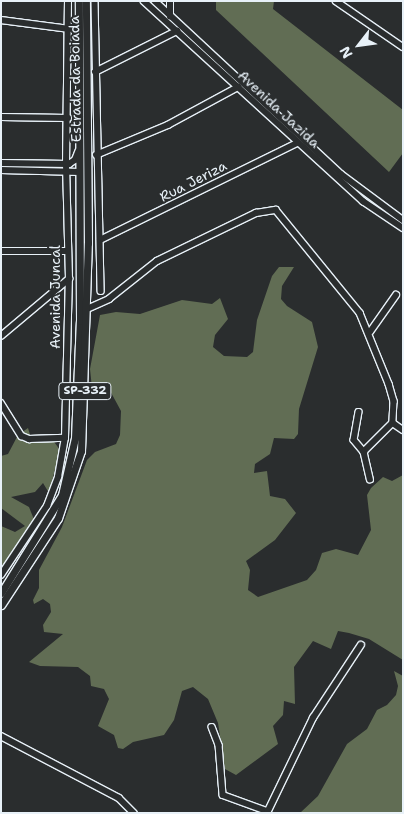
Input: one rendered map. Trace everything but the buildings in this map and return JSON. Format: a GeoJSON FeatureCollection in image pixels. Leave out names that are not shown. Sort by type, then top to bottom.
{"type":"FeatureCollection","features":[{"type":"Feature","properties":{"kind":"main road","name":"Estrada da Boiada"},"geometry":{"type":"LineString","coordinates":[[80,1],[80,145]]}},
{"type":"Feature","properties":{"kind":"main road","name":"Estrada da Boiada"},"geometry":{"type":"LineString","coordinates":[[86,1],[92,156]]}},
{"type":"Feature","properties":{"kind":"main road","name":"SP-332"},"geometry":{"type":"LineString","coordinates":[[1,593],[53,514],[72,463],[80,321],[80,145]]}},
{"type":"Feature","properties":{"kind":"main road","name":"SP-332"},"geometry":{"type":"LineString","coordinates":[[1,606],[58,518],[78,464],[87,309],[92,156]]}},
{"type":"Feature","properties":{"kind":"main road"},"geometry":{"type":"LineString","coordinates":[[80,172],[86,168],[92,156]]}},
{"type":"Feature","properties":{"kind":"street"},"geometry":{"type":"LineString","coordinates":[[95,1],[96,72],[92,156],[100,240],[101,291]]}},
{"type":"Feature","properties":{"kind":"street","name":"Avenida Jazida"},"geometry":{"type":"LineString","coordinates":[[144,1],[363,201],[403,228]]}},
{"type":"Feature","properties":{"kind":"street","name":"Avenida Jazida"},"geometry":{"type":"LineString","coordinates":[[155,1],[360,191],[403,220]]}},
{"type":"Feature","properties":{"kind":"street"},"geometry":{"type":"LineString","coordinates":[[169,24],[170,1]]}},
{"type":"Feature","properties":{"kind":"street"},"geometry":{"type":"LineString","coordinates":[[336,1],[403,47]]}},
{"type":"Feature","properties":{"kind":"street","name":"Avenida Juncal"},"geometry":{"type":"LineString","coordinates":[[1,575],[47,506],[58,477],[65,438],[69,279],[66,172],[68,2]]}},
{"type":"Feature","properties":{"kind":"street"},"geometry":{"type":"LineString","coordinates":[[1,20],[69,29]]}},
{"type":"Feature","properties":{"kind":"street"},"geometry":{"type":"LineString","coordinates":[[96,72],[177,31]]}},
{"type":"Feature","properties":{"kind":"street"},"geometry":{"type":"LineString","coordinates":[[92,156],[168,125],[238,87],[243,82]]}},
{"type":"Feature","properties":{"kind":"street"},"geometry":{"type":"LineString","coordinates":[[1,117],[68,118]]}},
{"type":"Feature","properties":{"kind":"street","name":"Rua Jeriza"},"geometry":{"type":"LineString","coordinates":[[100,240],[297,142],[302,143],[302,137]]}},
{"type":"Feature","properties":{"kind":"street"},"geometry":{"type":"LineString","coordinates":[[1,163],[66,164],[75,160],[80,145]]}},
{"type":"Feature","properties":{"kind":"street"},"geometry":{"type":"LineString","coordinates":[[1,170],[80,172]]}},
{"type":"Feature","properties":{"kind":"street"},"geometry":{"type":"LineString","coordinates":[[87,309],[109,299],[158,261],[256,213],[272,209],[280,213],[360,313],[370,332],[394,400],[393,423],[364,452]]}},
{"type":"Feature","properties":{"kind":"street"},"geometry":{"type":"LineString","coordinates":[[1,251],[68,251]]}},
{"type":"Feature","properties":{"kind":"street"},"geometry":{"type":"LineString","coordinates":[[1,336],[69,279]]}},
{"type":"Feature","properties":{"kind":"street"},"geometry":{"type":"LineString","coordinates":[[370,332],[396,294]]}},
{"type":"Feature","properties":{"kind":"street"},"geometry":{"type":"LineString","coordinates":[[1,403],[22,436],[30,439],[65,438]]}},
{"type":"Feature","properties":{"kind":"street"},"geometry":{"type":"LineString","coordinates":[[359,412],[354,440],[364,452],[370,479]]}},
{"type":"Feature","properties":{"kind":"street"},"geometry":{"type":"LineString","coordinates":[[393,423],[403,430]]}},
{"type":"Feature","properties":{"kind":"street"},"geometry":{"type":"LineString","coordinates":[[212,727],[219,745],[223,795],[267,812],[313,718],[361,645]]}},
{"type":"Feature","properties":{"kind":"street"},"geometry":{"type":"LineString","coordinates":[[1,736],[119,798],[134,813]]}},
{"type":"Feature","properties":{"kind":"green space"},"geometry":{"type":"Polygon","coordinates":[[[216,1],[274,1],[273,9],[403,110],[403,153],[389,172],[216,10],[216,1]]]}},
{"type":"Feature","properties":{"kind":"green space"},"geometry":{"type":"Polygon","coordinates":[[[279,267],[294,267],[282,286],[281,299],[287,306],[312,322],[318,347],[299,409],[298,434],[294,439],[274,438],[270,454],[255,464],[254,473],[267,471],[270,496],[285,499],[296,513],[275,540],[246,561],[250,570],[248,590],[258,597],[307,580],[316,570],[322,553],[336,549],[358,555],[371,530],[367,495],[371,488],[383,477],[392,481],[403,475],[403,660],[369,639],[349,633],[338,631],[331,649],[313,641],[294,667],[295,704],[284,701],[283,715],[273,726],[278,744],[236,775],[225,769],[218,723],[208,699],[193,687],[182,691],[174,720],[164,735],[133,742],[123,749],[118,748],[114,735],[98,726],[109,699],[104,689],[91,686],[90,676],[78,667],[40,666],[29,662],[63,634],[44,632],[43,625],[51,612],[50,604],[43,599],[34,604],[33,600],[39,588],[39,570],[62,527],[87,460],[95,452],[116,444],[120,435],[121,411],[108,387],[100,386],[103,396],[100,400],[92,388],[90,369],[100,315],[116,312],[140,314],[182,300],[212,304],[220,298],[228,319],[215,335],[213,347],[224,356],[247,357],[253,352],[257,320],[272,276],[279,267]]]}},
{"type":"Feature","properties":{"kind":"green space"},"geometry":{"type":"Polygon","coordinates":[[[28,428],[31,438],[52,439],[60,450],[49,493],[43,483],[35,492],[11,497],[29,507],[35,522],[7,566],[1,564],[1,526],[15,532],[25,526],[1,508],[1,456],[8,454],[18,435],[28,428]]]}},
{"type":"Feature","properties":{"kind":"green space"},"geometry":{"type":"Polygon","coordinates":[[[394,671],[403,676],[403,813],[300,813],[318,796],[347,744],[367,729],[377,710],[387,705],[396,695],[398,686],[394,671]]]}}]}
